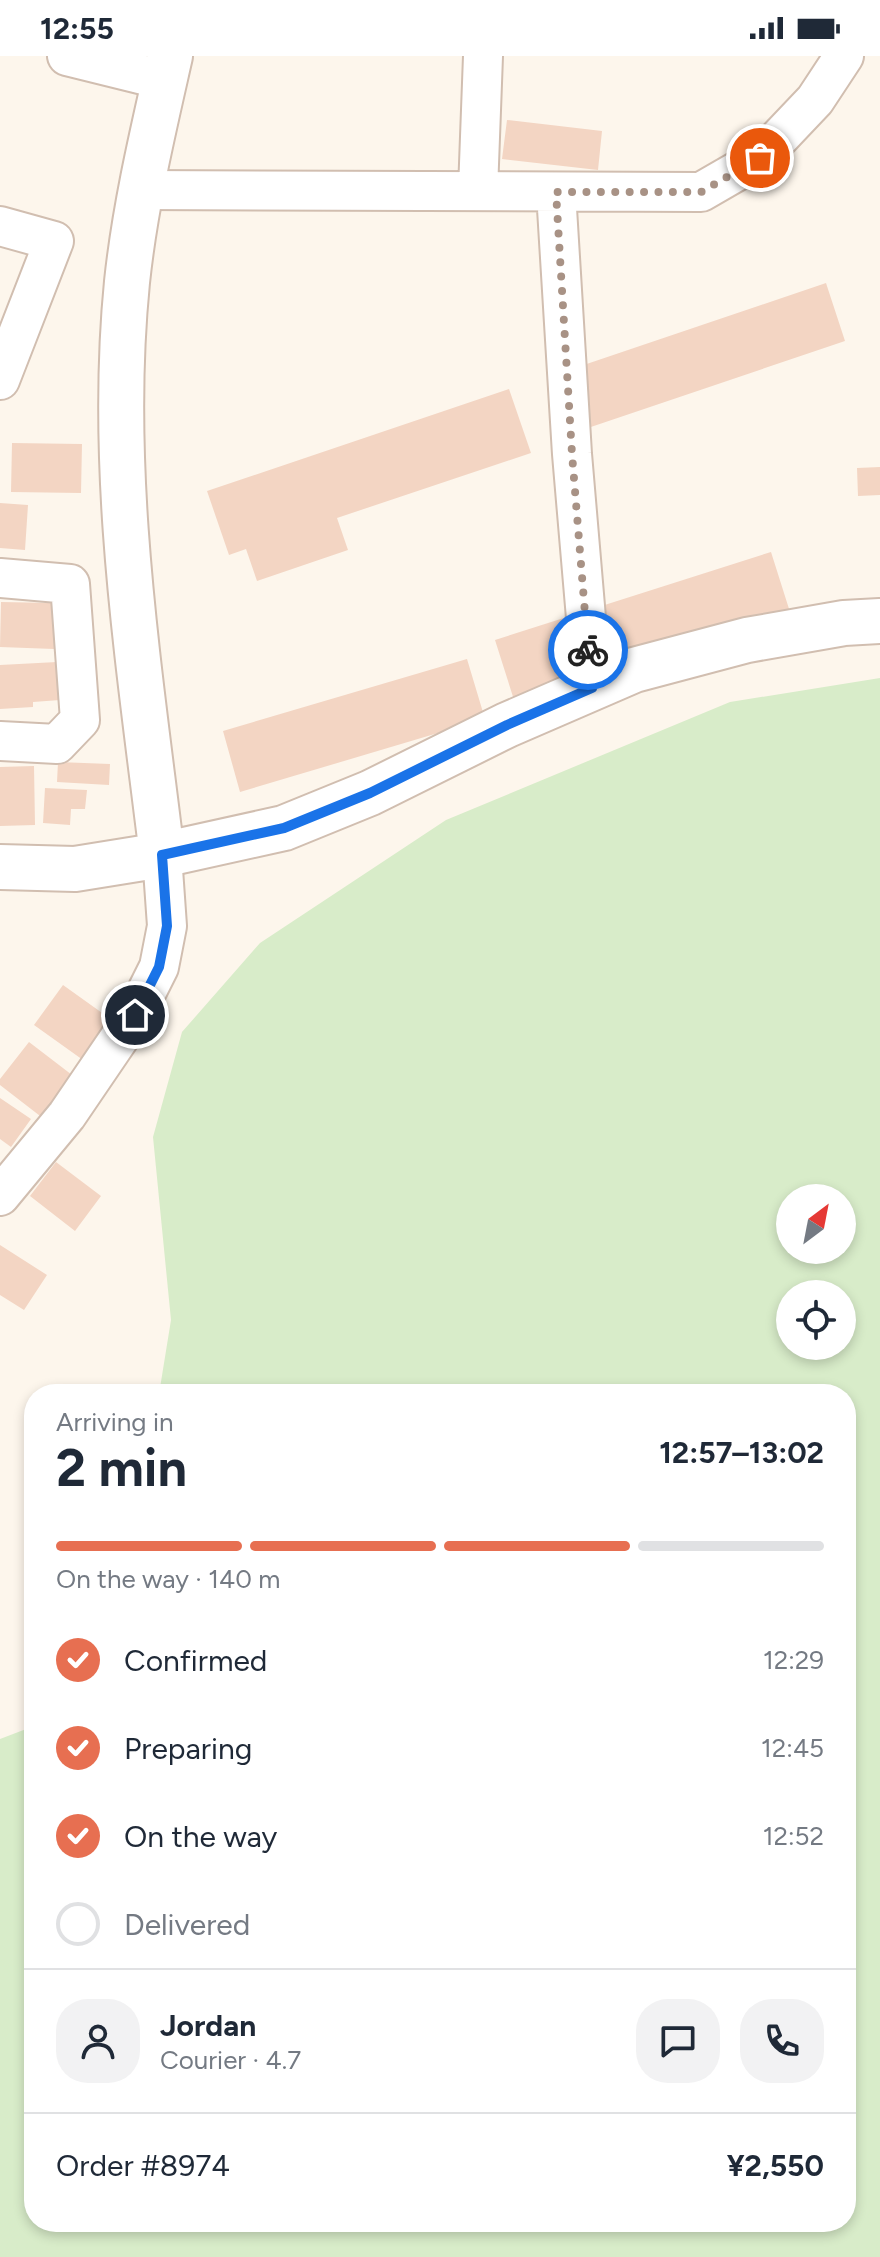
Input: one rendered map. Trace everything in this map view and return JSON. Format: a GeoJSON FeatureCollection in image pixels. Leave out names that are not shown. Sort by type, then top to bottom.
{"type":"FeatureCollection","features":[{"type":"Feature","properties":{"kind":"street"},"geometry":{"type":"LineString","coordinates":[[0,1196],[67,1115],[135,1015],[159,967],[167,926],[162,855],[130,590],[121,426],[127,283],[140,190],[167,68],[67,56]]}},
{"type":"Feature","properties":{"kind":"street"},"geometry":{"type":"LineString","coordinates":[[478,191],[483,56]]}},
{"type":"Feature","properties":{"kind":"street"},"geometry":{"type":"LineString","coordinates":[[140,190],[701,192],[760,158],[815,100],[844,56]]}},
{"type":"Feature","properties":{"kind":"street"},"geometry":{"type":"LineString","coordinates":[[556,192],[572,454],[592,688]]}},
{"type":"Feature","properties":{"kind":"street"},"geometry":{"type":"LineString","coordinates":[[0,226],[54,241],[0,380]]}},
{"type":"Feature","properties":{"kind":"street"},"geometry":{"type":"LineString","coordinates":[[0,578],[70,584],[80,720],[57,744],[0,741]]}},
{"type":"Feature","properties":{"kind":"street"},"geometry":{"type":"LineString","coordinates":[[0,867],[75,869],[162,855],[284,828],[370,793],[507,725],[634,670],[747,640],[844,623],[880,621]]}},
{"type":"Feature","properties":{"kind":"green space"},"geometry":{"type":"Polygon","coordinates":[[[880,678],[880,2257],[0,2257],[0,1739],[24,1730],[24,2232],[856,2232],[856,1384],[161,1384],[171,1320],[153,1137],[182,1032],[260,943],[446,820],[730,702],[880,678]]]}},
{"type":"Feature","properties":{"kind":"building"},"geometry":{"type":"Polygon","coordinates":[[[507,120],[602,131],[598,170],[502,159],[507,120]]]}},
{"type":"Feature","properties":{"kind":"building"},"geometry":{"type":"Polygon","coordinates":[[[826,283],[845,341],[579,431],[560,373],[826,283]]]}},
{"type":"Feature","properties":{"kind":"building"},"geometry":{"type":"Polygon","coordinates":[[[509,389],[531,453],[337,518],[348,550],[257,581],[246,549],[229,555],[207,491],[509,389]]]}},
{"type":"Feature","properties":{"kind":"building"},"geometry":{"type":"Polygon","coordinates":[[[12,443],[82,444],[81,493],[11,492],[12,443]]]}},
{"type":"Feature","properties":{"kind":"building"},"geometry":{"type":"Polygon","coordinates":[[[880,467],[880,495],[858,496],[857,468],[880,467]]]}},
{"type":"Feature","properties":{"kind":"building"},"geometry":{"type":"Polygon","coordinates":[[[0,503],[28,505],[25,550],[0,548],[0,503]]]}},
{"type":"Feature","properties":{"kind":"building"},"geometry":{"type":"Polygon","coordinates":[[[771,552],[790,612],[514,700],[495,640],[771,552]]]}},
{"type":"Feature","properties":{"kind":"building"},"geometry":{"type":"Polygon","coordinates":[[[1,602],[54,603],[54,649],[0,647],[1,602]]]}},
{"type":"Feature","properties":{"kind":"building"},"geometry":{"type":"Polygon","coordinates":[[[467,659],[485,719],[240,792],[223,731],[467,659]]]}},
{"type":"Feature","properties":{"kind":"building"},"geometry":{"type":"Polygon","coordinates":[[[57,662],[60,700],[33,702],[33,707],[0,709],[0,665],[57,662]]]}},
{"type":"Feature","properties":{"kind":"building"},"geometry":{"type":"Polygon","coordinates":[[[58,762],[110,764],[109,785],[57,782],[58,762]]]}},
{"type":"Feature","properties":{"kind":"building"},"geometry":{"type":"Polygon","coordinates":[[[34,766],[35,825],[0,826],[0,767],[34,766]]]}},
{"type":"Feature","properties":{"kind":"building"},"geometry":{"type":"Polygon","coordinates":[[[45,788],[87,790],[85,809],[71,809],[70,825],[43,823],[45,788]]]}},
{"type":"Feature","properties":{"kind":"building"},"geometry":{"type":"Polygon","coordinates":[[[63,985],[112,1020],[83,1060],[34,1025],[63,985]]]}},
{"type":"Feature","properties":{"kind":"building"},"geometry":{"type":"Polygon","coordinates":[[[29,1042],[76,1078],[44,1119],[0,1085],[0,1079],[29,1042]]]}},
{"type":"Feature","properties":{"kind":"building"},"geometry":{"type":"Polygon","coordinates":[[[0,1098],[31,1119],[11,1147],[0,1139],[0,1098]]]}},
{"type":"Feature","properties":{"kind":"building"},"geometry":{"type":"Polygon","coordinates":[[[56,1162],[101,1196],[75,1231],[30,1196],[56,1162]]]}},
{"type":"Feature","properties":{"kind":"building"},"geometry":{"type":"Polygon","coordinates":[[[0,1245],[47,1275],[24,1310],[0,1295],[0,1245]]]}},
{"type":"Feature","properties":{"kind":"way so far"},"geometry":{"type":"LineString","coordinates":[[588,650],[556,192],[701,192],[760,158]]}},
{"type":"Feature","properties":{"kind":"route"},"geometry":{"type":"LineString","coordinates":[[135,1015],[159,967],[167,926],[162,855],[284,828],[370,793],[507,725],[592,688],[588,650]]}}]}
